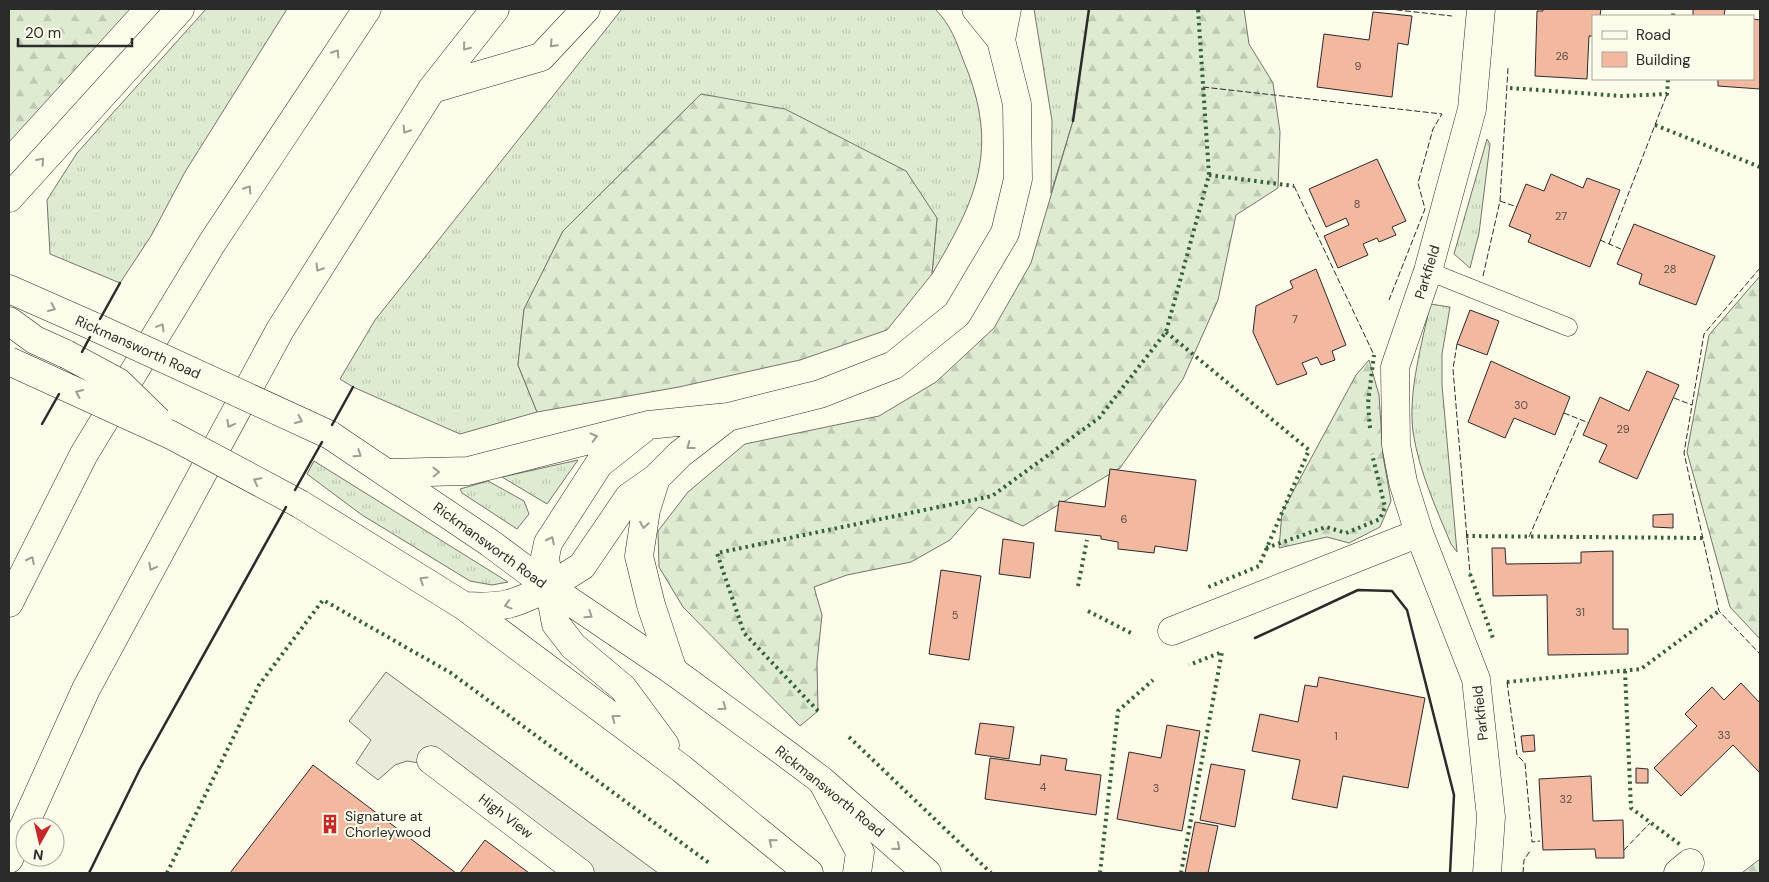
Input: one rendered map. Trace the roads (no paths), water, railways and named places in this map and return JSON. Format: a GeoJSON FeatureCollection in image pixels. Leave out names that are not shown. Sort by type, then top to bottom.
{"type":"FeatureCollection","features":[{"type":"Feature","properties":{"kind":"main road"},"geometry":{"type":"LineString","coordinates":[[9,198],[180,9]]}},
{"type":"Feature","properties":{"kind":"main road"},"geometry":{"type":"LineString","coordinates":[[9,603],[84,454],[212,243],[367,9]]}},
{"type":"Feature","properties":{"kind":"main road"},"geometry":{"type":"LineString","coordinates":[[9,859],[86,689],[280,330],[432,89],[495,9]]}},
{"type":"Feature","properties":{"kind":"main road"},"geometry":{"type":"LineString","coordinates":[[432,89],[541,57],[586,9]]}},
{"type":"Feature","properties":{"kind":"main road"},"geometry":{"type":"LineString","coordinates":[[976,9],[1001,40]]}},
{"type":"Feature","properties":{"kind":"main road"},"geometry":{"type":"LineString","coordinates":[[387,473],[468,471],[648,425],[728,417],[820,394],[894,365],[957,314],[1005,233],[1018,178],[1017,104],[1001,40],[1006,9]]}},
{"type":"Feature","properties":{"kind":"main road","name":"Parkfield"},"geometry":{"type":"LineString","coordinates":[[1481,9],[1472,109],[1428,271],[1395,367],[1396,445],[1402,482],[1419,534],[1476,679],[1491,817],[1487,873]]}},
{"type":"Feature","properties":{"kind":"main road","name":"Rickmansworth Road"},"geometry":{"type":"LineString","coordinates":[[9,289],[330,435],[490,543],[549,587],[673,671],[821,780],[927,873]]}},
{"type":"Feature","properties":{"kind":"main road"},"geometry":{"type":"LineString","coordinates":[[9,321],[35,340],[66,354],[118,382],[172,435]]}},
{"type":"Feature","properties":{"kind":"main road"},"geometry":{"type":"LineString","coordinates":[[9,361],[172,435],[300,504],[464,606],[682,769],[809,873]]}},
{"type":"Feature","properties":{"kind":"main road"},"geometry":{"type":"LineString","coordinates":[[464,606],[498,608],[521,601],[549,587],[582,566],[629,497],[656,478],[680,454],[728,417]]}},
{"type":"Feature","properties":{"kind":"main road"},"geometry":{"type":"LineString","coordinates":[[648,425],[600,464],[548,543],[545,557],[556,624],[573,646],[623,688],[682,769]]}},
{"type":"Feature","properties":{"kind":"main road"},"geometry":{"type":"LineString","coordinates":[[656,478],[646,510],[639,556],[651,605],[673,671]]}},
{"type":"Feature","properties":{"kind":"main road"},"geometry":{"type":"LineString","coordinates":[[1172,631],[1419,534]]}},
{"type":"Feature","properties":{"kind":"main road","name":"High View"},"geometry":{"type":"LineString","coordinates":[[431,760],[580,873]]}},
{"type":"Feature","properties":{"kind":"main road"},"geometry":{"type":"LineString","coordinates":[[821,780],[860,852],[857,873]]}},
{"type":"Feature","properties":{"kind":"lane"},"geometry":{"type":"LineString","coordinates":[[1428,271],[1568,327]]}},
{"type":"Feature","properties":{"kind":"place","name":"Signature at Chorleywood"},"geometry":{"type":"Point","coordinates":[330,824]}}]}
